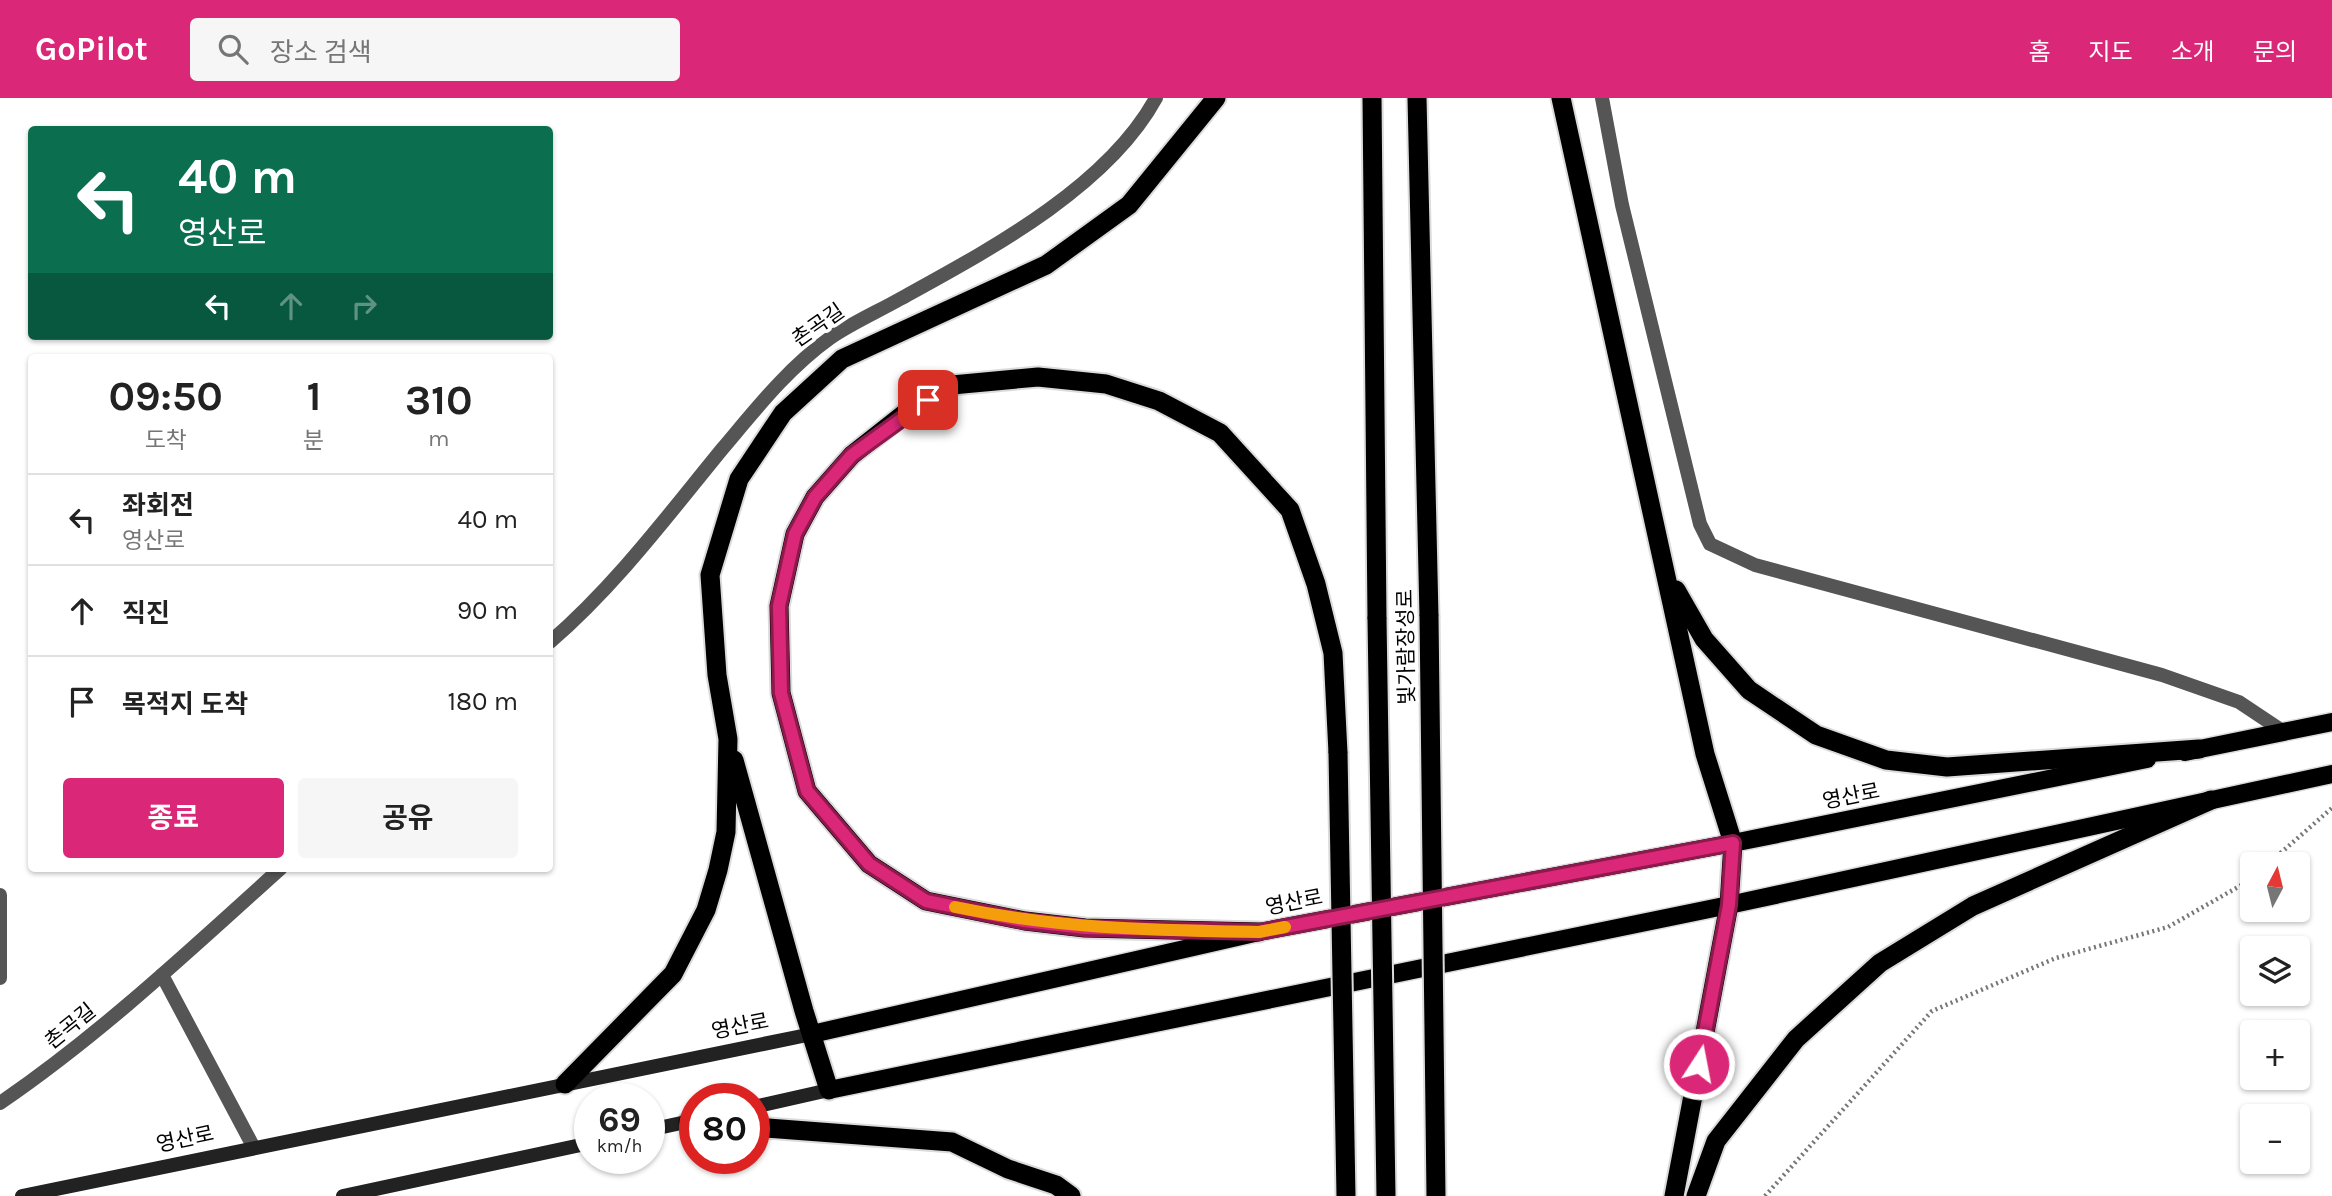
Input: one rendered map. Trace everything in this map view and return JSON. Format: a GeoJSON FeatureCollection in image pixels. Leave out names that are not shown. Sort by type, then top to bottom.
{"type":"FeatureCollection","features":[{"type":"Feature","properties":{"kind":"highway"},"geometry":{"type":"LineString","coordinates":[[829,1090],[728,739],[717,674],[710,575],[739,479],[783,413],[842,359],[1046,265],[1129,205],[1216,98]]}},
{"type":"Feature","properties":{"kind":"highway","name":"빛가람장성로"},"geometry":{"type":"LineString","coordinates":[[1372,98],[1386,1196]]}},
{"type":"Feature","properties":{"kind":"highway","name":"빛가람장성로"},"geometry":{"type":"LineString","coordinates":[[1418,98],[1429,616],[1436,1196]]}},
{"type":"Feature","properties":{"kind":"highway"},"geometry":{"type":"LineString","coordinates":[[1561,98],[1705,754],[1733,843],[1729,905],[1674,1196]]}},
{"type":"Feature","properties":{"kind":"highway"},"geometry":{"type":"LineString","coordinates":[[1259,932],[1085,928],[1024,921],[926,901],[869,864],[807,791],[781,693],[779,606],[795,534],[815,497],[852,455],[904,414],[953,385],[1038,377],[1106,384],[1160,401],[1220,433],[1290,510],[1316,584],[1333,653],[1338,752],[1346,1196]]}},
{"type":"Feature","properties":{"kind":"highway"},"geometry":{"type":"LineString","coordinates":[[1666,573],[1704,639],[1749,690],[1816,735],[1886,760],[1947,767],[2199,749]]}},
{"type":"Feature","properties":{"kind":"highway"},"geometry":{"type":"LineString","coordinates":[[565,1084],[673,974],[706,910],[726,832],[728,739]]}},
{"type":"Feature","properties":{"kind":"highway"},"geometry":{"type":"LineString","coordinates":[[1696,1196],[1716,1141],[1788,1049],[1880,962],[1973,906],[2211,800]]}},
{"type":"Feature","properties":{"kind":"highway"},"geometry":{"type":"LineString","coordinates":[[770,1128],[952,1142],[1008,1170],[1056,1185],[1071,1196]]}},
{"type":"Feature","properties":{"kind":"main road","name":"영산로"},"geometry":{"type":"LineString","coordinates":[[22,1196],[812,1034],[1259,932],[1733,843],[2332,722]]}},
{"type":"Feature","properties":{"kind":"main road"},"geometry":{"type":"LineString","coordinates":[[770,1103],[1729,905],[2332,774]]}},
{"type":"Feature","properties":{"kind":"main road"},"geometry":{"type":"LineString","coordinates":[[343,1196],[574,1146]]}},
{"type":"Feature","properties":{"kind":"street","name":"촌곡길"},"geometry":{"type":"LineString","coordinates":[[553,639],[610,584],[772,389],[805,358],[831,337],[986,251],[1035,219],[1116,151],[1156,98]]}},
{"type":"Feature","properties":{"kind":"street"},"geometry":{"type":"LineString","coordinates":[[1602,98],[1625,218],[1699,524],[1710,544],[1755,565],[2162,675],[2239,702],[2284,732]]}},
{"type":"Feature","properties":{"kind":"street","name":"촌곡길"},"geometry":{"type":"LineString","coordinates":[[0,1104],[57,1064],[162,975],[277,872]]}},
{"type":"Feature","properties":{"kind":"street"},"geometry":{"type":"LineString","coordinates":[[0,895],[0,978]]}},
{"type":"Feature","properties":{"kind":"street"},"geometry":{"type":"LineString","coordinates":[[162,975],[254,1148]]}},
{"type":"Feature","properties":{"kind":"path"},"geometry":{"type":"LineString","coordinates":[[2282,852],[2332,808]]}},
{"type":"Feature","properties":{"kind":"path"},"geometry":{"type":"LineString","coordinates":[[1765,1196],[1932,1011],[2056,958],[2168,927],[2240,886]]}},
{"type":"Feature","properties":{"kind":"slow traffic"},"geometry":{"type":"LineString","coordinates":[[955,907],[1024,921],[1085,928],[1259,932],[1285,927]]}},
{"type":"Feature","properties":{"kind":"route"},"geometry":{"type":"LineString","coordinates":[[928,400],[904,414],[852,455],[815,497],[795,534],[779,606],[781,693],[807,791],[869,864],[926,901],[1024,921],[1085,928],[1259,932],[1733,843],[1729,905],[1699,1064]]}}]}
